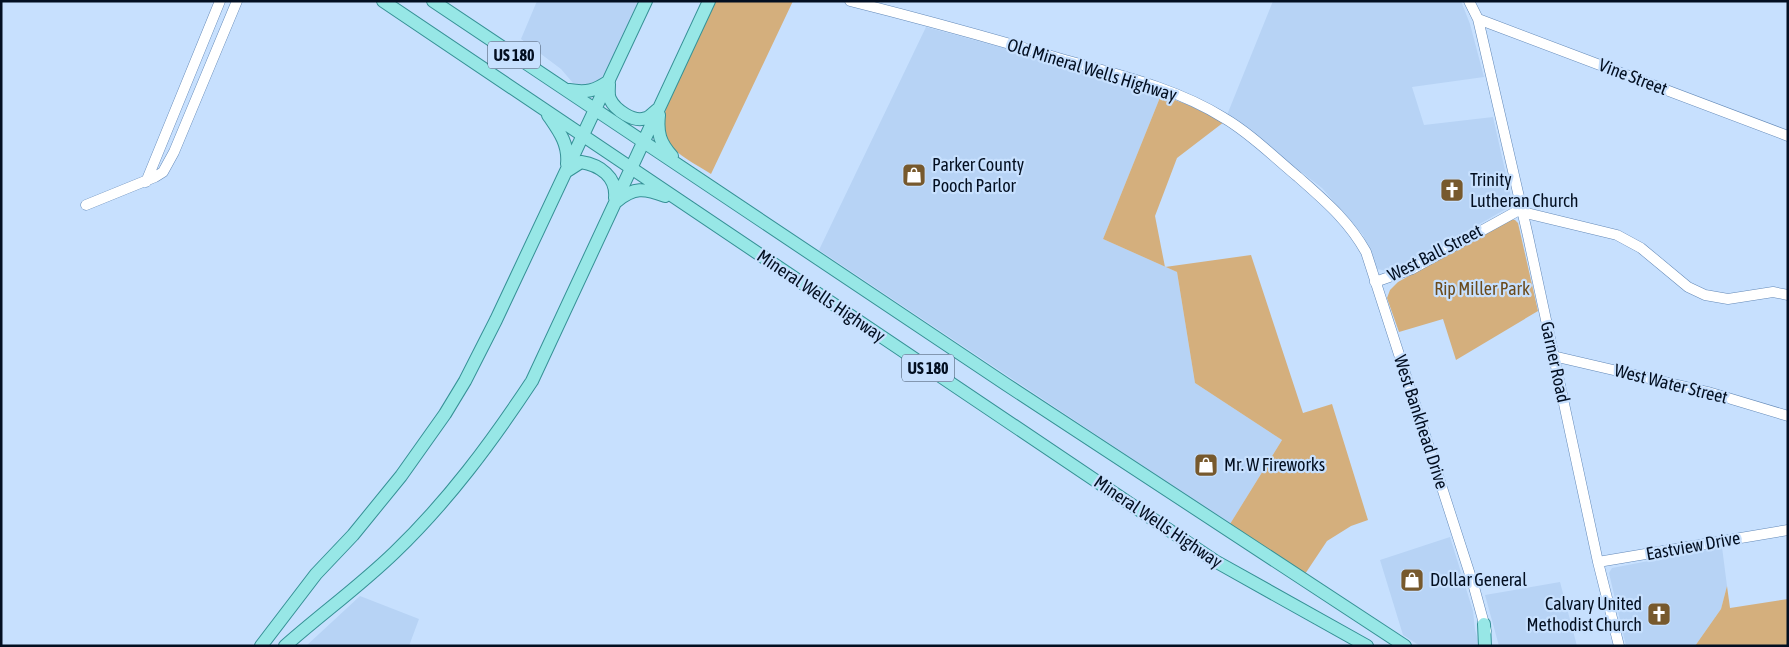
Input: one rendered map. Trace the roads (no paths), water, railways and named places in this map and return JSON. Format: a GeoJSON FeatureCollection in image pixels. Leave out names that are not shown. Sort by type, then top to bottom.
{"type":"FeatureCollection","features":[{"type":"Feature","properties":{"kind":"main road","name":"Mineral Wells Highway"},"geometry":{"type":"LineString","coordinates":[[383,1],[1215,561],[1367,646]]}},
{"type":"Feature","properties":{"kind":"main road","name":"Mineral Wells Highway"},"geometry":{"type":"LineString","coordinates":[[433,1],[999,379],[1405,646]]}},
{"type":"Feature","properties":{"kind":"main road"},"geometry":{"type":"LineString","coordinates":[[261,646],[316,574],[353,535],[401,476],[445,414],[465,381],[496,320],[646,1]]}},
{"type":"Feature","properties":{"kind":"main road"},"geometry":{"type":"LineString","coordinates":[[285,646],[394,554],[427,520],[491,442],[532,381],[709,1]]}},
{"type":"Feature","properties":{"kind":"main road"},"geometry":{"type":"LineString","coordinates":[[565,89],[588,92],[596,90],[608,81]]}},
{"type":"Feature","properties":{"kind":"main road"},"geometry":{"type":"LineString","coordinates":[[608,81],[609,98],[616,109],[638,119],[646,118],[660,108]]}},
{"type":"Feature","properties":{"kind":"main road"},"geometry":{"type":"LineString","coordinates":[[544,108],[566,144],[568,154],[566,172]]}},
{"type":"Feature","properties":{"kind":"main road"},"geometry":{"type":"LineString","coordinates":[[660,108],[658,127],[660,140],[666,149],[685,168]]}},
{"type":"Feature","properties":{"kind":"main road"},"geometry":{"type":"LineString","coordinates":[[566,172],[581,162],[606,172],[614,182],[616,191],[615,203]]}},
{"type":"Feature","properties":{"kind":"main road"},"geometry":{"type":"LineString","coordinates":[[615,203],[626,193],[638,189],[658,193],[684,203]]}},
{"type":"Feature","properties":{"kind":"main road"},"geometry":{"type":"LineString","coordinates":[[1484,624],[1485,646]]}},
{"type":"Feature","properties":{"kind":"street"},"geometry":{"type":"LineString","coordinates":[[146,182],[220,1]]}},
{"type":"Feature","properties":{"kind":"street"},"geometry":{"type":"LineString","coordinates":[[86,205],[146,182],[163,172],[174,152],[237,1]]}},
{"type":"Feature","properties":{"kind":"street","name":"Old Mineral Wells Highway"},"geometry":{"type":"LineString","coordinates":[[850,1],[1061,58],[1126,77],[1180,96],[1225,118],[1333,207]]}},
{"type":"Feature","properties":{"kind":"street","name":"Garner Road"},"geometry":{"type":"LineString","coordinates":[[1469,1],[1478,19],[1522,211],[1598,562],[1619,646]]}},
{"type":"Feature","properties":{"kind":"street"},"geometry":{"type":"LineString","coordinates":[[216,12],[231,15]]}},
{"type":"Feature","properties":{"kind":"street","name":"Vine Street"},"geometry":{"type":"LineString","coordinates":[[1478,19],[1788,136]]}},
{"type":"Feature","properties":{"kind":"street","name":"West Bankhead Drive"},"geometry":{"type":"LineString","coordinates":[[1333,207],[1358,238],[1366,252],[1474,587],[1491,646]]}},
{"type":"Feature","properties":{"kind":"street"},"geometry":{"type":"LineString","coordinates":[[1522,211],[1617,235],[1641,248],[1688,287],[1705,295],[1728,299],[1773,292],[1788,295]]}},
{"type":"Feature","properties":{"kind":"street","name":"West Ball Street"},"geometry":{"type":"LineString","coordinates":[[1375,282],[1412,268],[1522,211]]}},
{"type":"Feature","properties":{"kind":"street","name":"West Water Street"},"geometry":{"type":"LineString","coordinates":[[1554,356],[1708,392],[1788,416]]}},
{"type":"Feature","properties":{"kind":"street","name":"Eastview Drive"},"geometry":{"type":"LineString","coordinates":[[1598,562],[1788,530]]}},
{"type":"Feature","properties":{"kind":"place","name":"Parker County Pooch Parlor"},"geometry":{"type":"Point","coordinates":[914,175]}},
{"type":"Feature","properties":{"kind":"place","name":"Trinity Lutheran Church"},"geometry":{"type":"Point","coordinates":[1452,190]}},
{"type":"Feature","properties":{"kind":"place","name":"Mr. W Fireworks"},"geometry":{"type":"Point","coordinates":[1206,465]}},
{"type":"Feature","properties":{"kind":"place","name":"Dollar General"},"geometry":{"type":"Point","coordinates":[1412,580]}},
{"type":"Feature","properties":{"kind":"place","name":"Calvary United Methodist Church"},"geometry":{"type":"Point","coordinates":[1659,614]}},
{"type":"Feature","properties":{"kind":"park label","name":"Rip Miller Park"},"geometry":{"type":"Point","coordinates":[1482,289]}}]}
